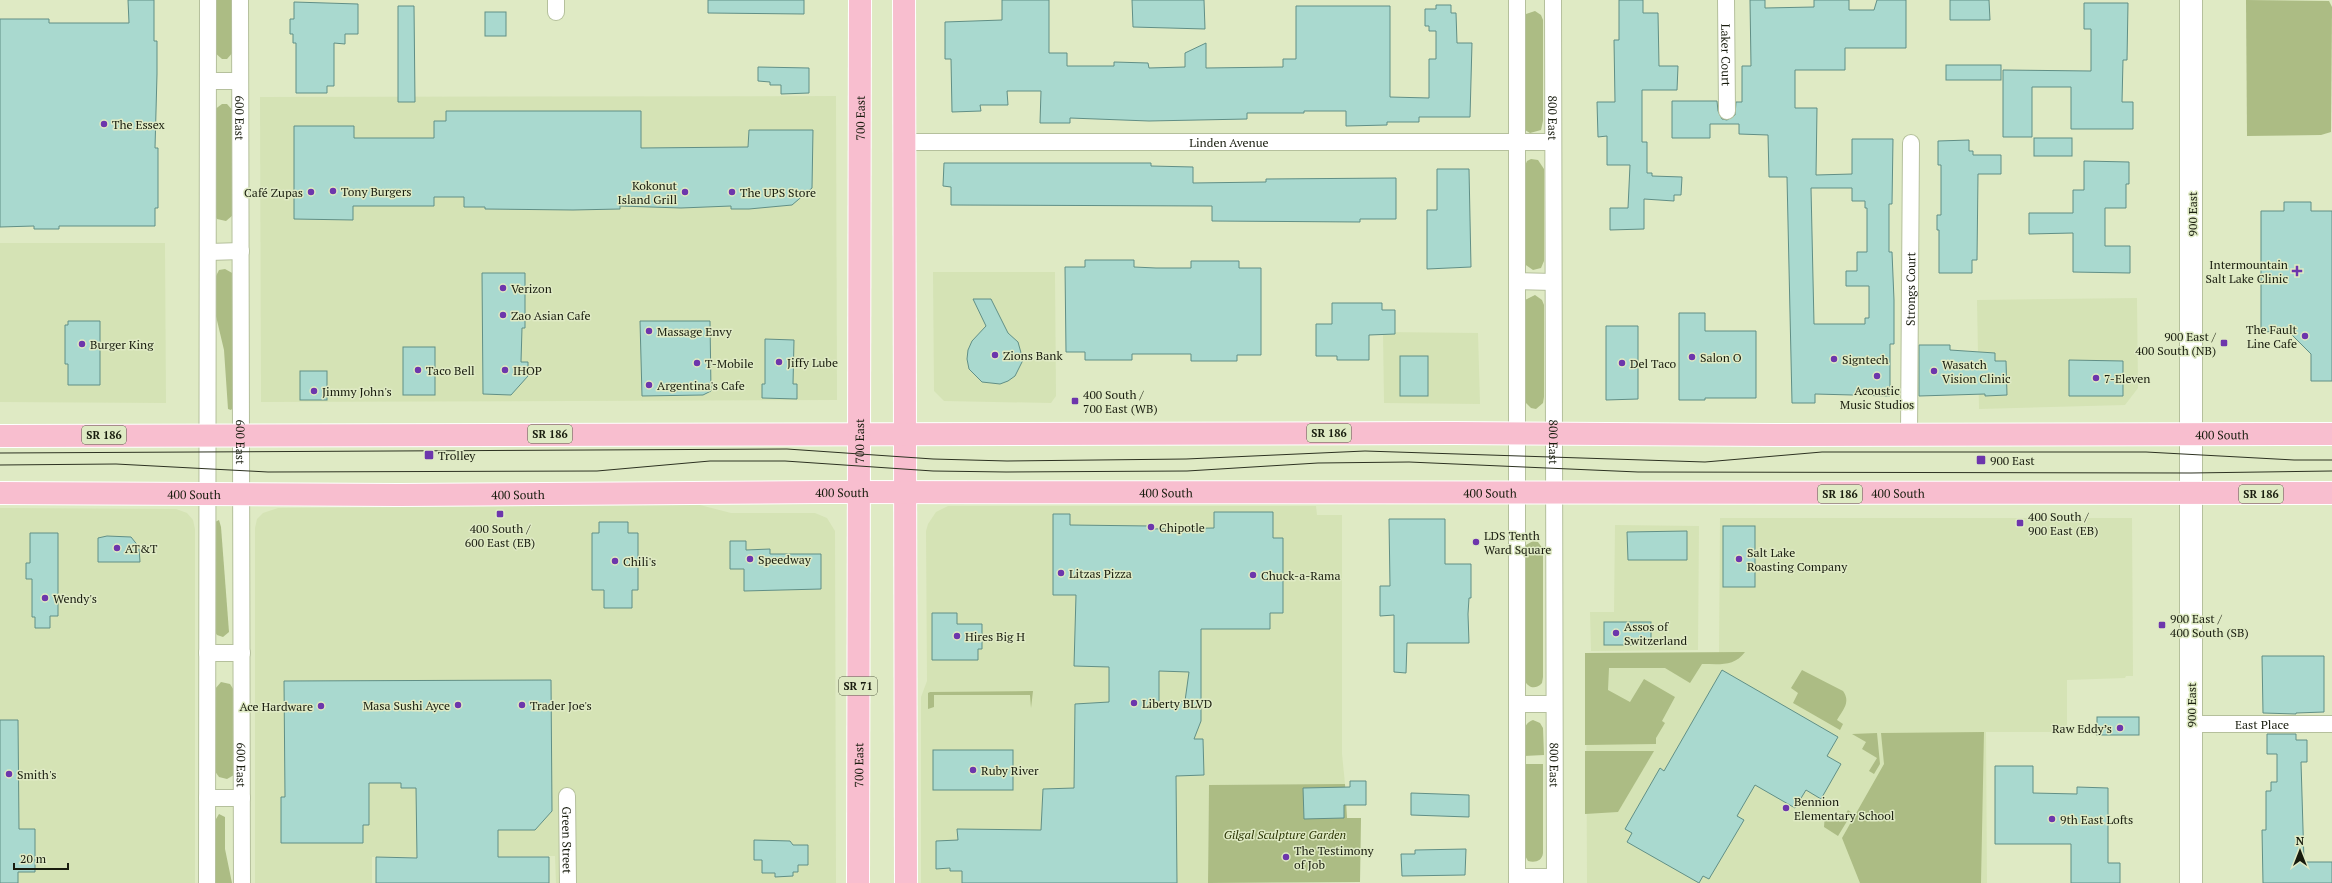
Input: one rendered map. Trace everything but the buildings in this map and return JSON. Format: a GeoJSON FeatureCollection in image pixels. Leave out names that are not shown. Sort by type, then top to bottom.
{"type":"FeatureCollection","features":[{"type":"Feature","properties":{"kind":"main road","name":"700 East"},"geometry":{"type":"LineString","coordinates":[[858,883],[860,0]]}},
{"type":"Feature","properties":{"kind":"main road"},"geometry":{"type":"LineString","coordinates":[[904,0],[906,883]]}},
{"type":"Feature","properties":{"kind":"main road","name":"400 South"},"geometry":{"type":"LineString","coordinates":[[0,436],[858,433],[1517,433],[1909,435],[2332,434]]}},
{"type":"Feature","properties":{"kind":"main road","name":"400 South"},"geometry":{"type":"LineString","coordinates":[[0,493],[241,495],[858,492],[1554,492],[1784,494],[2332,493]]}},
{"type":"Feature","properties":{"kind":"street"},"geometry":{"type":"LineString","coordinates":[[207,883],[208,0]]}},
{"type":"Feature","properties":{"kind":"street","name":"600 East"},"geometry":{"type":"LineString","coordinates":[[240,0],[242,883]]}},
{"type":"Feature","properties":{"kind":"street"},"geometry":{"type":"LineString","coordinates":[[1517,0],[1517,880],[1555,880]]}},
{"type":"Feature","properties":{"kind":"street","name":"800 East"},"geometry":{"type":"LineString","coordinates":[[1553,0],[1555,880]]}},
{"type":"Feature","properties":{"kind":"street","name":"Laker Court"},"geometry":{"type":"LineString","coordinates":[[1726,0],[1727,111]]}},
{"type":"Feature","properties":{"kind":"street","name":"900 East"},"geometry":{"type":"LineString","coordinates":[[2191,0],[2191,883]]}},
{"type":"Feature","properties":{"kind":"street"},"geometry":{"type":"LineString","coordinates":[[208,81],[240,81]]}},
{"type":"Feature","properties":{"kind":"street","name":"Linden Avenue"},"geometry":{"type":"LineString","coordinates":[[904,142],[1553,142]]}},
{"type":"Feature","properties":{"kind":"street","name":"Strongs Court"},"geometry":{"type":"LineString","coordinates":[[1909,435],[1912,143]]}},
{"type":"Feature","properties":{"kind":"street"},"geometry":{"type":"LineString","coordinates":[[208,252],[241,252]]}},
{"type":"Feature","properties":{"kind":"street"},"geometry":{"type":"LineString","coordinates":[[1517,281],[1553,282]]}},
{"type":"Feature","properties":{"kind":"street"},"geometry":{"type":"LineString","coordinates":[[207,653],[242,653]]}},
{"type":"Feature","properties":{"kind":"street"},"geometry":{"type":"LineString","coordinates":[[1517,704],[1554,704]]}},
{"type":"Feature","properties":{"kind":"street","name":"East Place"},"geometry":{"type":"LineString","coordinates":[[2191,724],[2332,724]]}},
{"type":"Feature","properties":{"kind":"street","name":"Green Street"},"geometry":{"type":"LineString","coordinates":[[567,796],[568,883]]}},
{"type":"Feature","properties":{"kind":"street"},"geometry":{"type":"LineString","coordinates":[[207,798],[242,798]]}},
{"type":"Feature","properties":{"kind":"shaded area"},"geometry":{"type":"Polygon","coordinates":[[[836,96],[837,400],[261,402],[260,97],[836,96]]]}},
{"type":"Feature","properties":{"kind":"shaded area"},"geometry":{"type":"Polygon","coordinates":[[[0,243],[165,243],[166,403],[0,402],[0,243]]]}},
{"type":"Feature","properties":{"kind":"shaded area"},"geometry":{"type":"Polygon","coordinates":[[[933,272],[1055,272],[1056,396],[1051,403],[944,401],[934,391],[933,272]]]}},
{"type":"Feature","properties":{"kind":"shaded area"},"geometry":{"type":"Polygon","coordinates":[[[2137,298],[2138,388],[2125,405],[1979,409],[1977,300],[2137,298]]]}},
{"type":"Feature","properties":{"kind":"shaded area"},"geometry":{"type":"Polygon","coordinates":[[[1383,332],[1478,333],[1480,404],[1384,403],[1383,332]]]}},
{"type":"Feature","properties":{"kind":"shaded area"},"geometry":{"type":"Polygon","coordinates":[[[700,505],[731,513],[815,513],[827,518],[835,531],[836,883],[556,883],[555,856],[372,857],[372,883],[255,883],[255,528],[257,519],[263,513],[278,508],[700,505]]]}},
{"type":"Feature","properties":{"kind":"shaded area"},"geometry":{"type":"Polygon","coordinates":[[[948,506],[1316,506],[1317,515],[1342,515],[1342,754],[1345,784],[1209,785],[1208,883],[921,883],[921,697],[927,681],[926,531],[928,524],[936,512],[948,506]]]}},
{"type":"Feature","properties":{"kind":"shaded area"},"geometry":{"type":"Polygon","coordinates":[[[0,508],[176,509],[187,513],[193,520],[195,529],[195,883],[0,883],[0,508]]]}},
{"type":"Feature","properties":{"kind":"shaded area","name":"Bennion Elementary School"},"geometry":{"type":"Polygon","coordinates":[[[1720,518],[2132,518],[2133,676],[2126,676],[2125,678],[2067,680],[2067,732],[1986,732],[1987,883],[1587,883],[1586,655],[1719,654],[1720,518]]]}},
{"type":"Feature","properties":{"kind":"shaded area"},"geometry":{"type":"Polygon","coordinates":[[[1615,525],[1699,526],[1698,650],[1591,651],[1590,612],[1614,612],[1615,525]]]}},
{"type":"Feature","properties":{"kind":"green space"},"geometry":{"type":"Polygon","coordinates":[[[214,0],[234,0],[234,51],[227,59],[222,59],[214,52],[214,0]]]}},
{"type":"Feature","properties":{"kind":"green space"},"geometry":{"type":"Polygon","coordinates":[[[2246,0],[2329,1],[2332,7],[2331,132],[2321,135],[2247,136],[2246,0]]]}},
{"type":"Feature","properties":{"kind":"green space"},"geometry":{"type":"Polygon","coordinates":[[[1535,11],[1541,15],[1543,20],[1543,121],[1541,130],[1530,133],[1525,130],[1523,124],[1524,18],[1526,14],[1535,11]]]}},
{"type":"Feature","properties":{"kind":"green space"},"geometry":{"type":"Polygon","coordinates":[[[222,104],[227,104],[234,112],[233,215],[226,221],[217,219],[214,214],[214,110],[222,104]]]}},
{"type":"Feature","properties":{"kind":"green space"},"geometry":{"type":"Polygon","coordinates":[[[1531,159],[1538,160],[1544,169],[1544,261],[1541,268],[1533,270],[1523,263],[1524,168],[1527,161],[1531,159]]]}},
{"type":"Feature","properties":{"kind":"green space"},"geometry":{"type":"Polygon","coordinates":[[[225,269],[234,274],[233,408],[231,410],[228,409],[224,350],[215,312],[216,276],[219,270],[225,269]]]}},
{"type":"Feature","properties":{"kind":"green space"},"geometry":{"type":"Polygon","coordinates":[[[1535,295],[1542,300],[1544,305],[1544,397],[1543,403],[1536,409],[1531,408],[1524,401],[1525,300],[1535,295]]]}},
{"type":"Feature","properties":{"kind":"green space"},"geometry":{"type":"Polygon","coordinates":[[[219,520],[221,527],[229,632],[223,637],[217,635],[215,632],[215,522],[219,520]]]}},
{"type":"Feature","properties":{"kind":"green space"},"geometry":{"type":"Polygon","coordinates":[[[1533,541],[1538,542],[1543,549],[1543,677],[1542,683],[1537,687],[1529,686],[1524,678],[1523,551],[1526,545],[1533,541]]]}},
{"type":"Feature","properties":{"kind":"green space"},"geometry":{"type":"Polygon","coordinates":[[[1745,652],[1741,657],[1726,664],[1702,664],[1690,683],[1665,668],[1609,668],[1608,690],[1630,702],[1644,679],[1675,697],[1662,721],[1665,723],[1656,738],[1656,744],[1585,745],[1585,653],[1745,652]]]}},
{"type":"Feature","properties":{"kind":"green space"},"geometry":{"type":"Polygon","coordinates":[[[1802,670],[1843,691],[1846,702],[1844,709],[1837,720],[1843,724],[1840,730],[1793,703],[1798,693],[1791,688],[1802,670]]]}},
{"type":"Feature","properties":{"kind":"green space"},"geometry":{"type":"Polygon","coordinates":[[[221,682],[230,684],[235,692],[234,775],[227,779],[219,777],[214,770],[215,689],[221,682]]]}},
{"type":"Feature","properties":{"kind":"green space"},"geometry":{"type":"Polygon","coordinates":[[[1033,691],[1031,708],[1030,695],[934,695],[934,707],[928,709],[928,693],[930,692],[1033,691]]]}},
{"type":"Feature","properties":{"kind":"green space"},"geometry":{"type":"Polygon","coordinates":[[[1533,720],[1540,723],[1543,728],[1544,755],[1524,756],[1524,730],[1529,722],[1533,720]]]}},
{"type":"Feature","properties":{"kind":"green space"},"geometry":{"type":"Polygon","coordinates":[[[1984,732],[1981,883],[1860,883],[1842,838],[1884,764],[1881,733],[1984,732]]]}},
{"type":"Feature","properties":{"kind":"green space"},"geometry":{"type":"Polygon","coordinates":[[[1877,733],[1880,764],[1874,774],[1869,771],[1877,758],[1862,749],[1866,742],[1852,734],[1877,733]]]}},
{"type":"Feature","properties":{"kind":"green space"},"geometry":{"type":"Polygon","coordinates":[[[1585,751],[1654,751],[1618,812],[1585,814],[1585,751]]]}},
{"type":"Feature","properties":{"kind":"green space"},"geometry":{"type":"Polygon","coordinates":[[[1524,764],[1543,764],[1543,853],[1540,860],[1533,862],[1528,861],[1524,854],[1524,764]]]}},
{"type":"Feature","properties":{"kind":"green space","name":"Gilgal Sculpture Garden"},"geometry":{"type":"Polygon","coordinates":[[[1345,784],[1347,818],[1361,818],[1360,882],[1208,883],[1209,785],[1345,784]]]}},
{"type":"Feature","properties":{"kind":"green space"},"geometry":{"type":"Polygon","coordinates":[[[1848,810],[1852,813],[1838,836],[1824,827],[1825,813],[1840,822],[1848,810]]]}},
{"type":"Feature","properties":{"kind":"green space"},"geometry":{"type":"Polygon","coordinates":[[[219,814],[225,817],[225,849],[232,883],[216,883],[216,819],[219,814]]]}},
{"type":"Feature","properties":{"kind":"tram line"},"geometry":{"type":"LineString","coordinates":[[0,453],[787,449],[933,459],[1007,461],[1186,459],[1365,451],[1705,462],[1822,452],[2146,452],[2294,460],[2332,460]]}},
{"type":"Feature","properties":{"kind":"tram line"},"geometry":{"type":"LineString","coordinates":[[0,465],[116,464],[268,472],[597,471],[710,461],[785,461],[933,471],[1006,472],[1187,471],[1318,463],[1409,462],[1638,472],[2191,473],[2332,471]]}},
{"type":"Feature","properties":{"kind":"place","name":"The Essex"},"geometry":{"type":"Point","coordinates":[104,124]}},
{"type":"Feature","properties":{"kind":"place","name":"Tony Burgers"},"geometry":{"type":"Point","coordinates":[333,191]}},
{"type":"Feature","properties":{"kind":"place","name":"Café Zupas"},"geometry":{"type":"Point","coordinates":[311,192]}},
{"type":"Feature","properties":{"kind":"place","name":"Kokonut Island Grill"},"geometry":{"type":"Point","coordinates":[685,192]}},
{"type":"Feature","properties":{"kind":"place","name":"The UPS Store"},"geometry":{"type":"Point","coordinates":[732,192]}},
{"type":"Feature","properties":{"kind":"place","name":"Intermountain Salt Lake Clinic"},"geometry":{"type":"Point","coordinates":[2297,271]}},
{"type":"Feature","properties":{"kind":"place","name":"Verizon"},"geometry":{"type":"Point","coordinates":[503,288]}},
{"type":"Feature","properties":{"kind":"place","name":"Zao Asian Cafe"},"geometry":{"type":"Point","coordinates":[503,315]}},
{"type":"Feature","properties":{"kind":"place","name":"Massage Envy"},"geometry":{"type":"Point","coordinates":[649,331]}},
{"type":"Feature","properties":{"kind":"place","name":"The Fault Line Cafe"},"geometry":{"type":"Point","coordinates":[2305,336]}},
{"type":"Feature","properties":{"kind":"place","name":"900 East / 400 South (NB)"},"geometry":{"type":"Point","coordinates":[2224,343]}},
{"type":"Feature","properties":{"kind":"place","name":"Burger King"},"geometry":{"type":"Point","coordinates":[82,344]}},
{"type":"Feature","properties":{"kind":"place","name":"Zions Bank"},"geometry":{"type":"Point","coordinates":[995,355]}},
{"type":"Feature","properties":{"kind":"place","name":"Salon O"},"geometry":{"type":"Point","coordinates":[1692,357]}},
{"type":"Feature","properties":{"kind":"place","name":"Signtech"},"geometry":{"type":"Point","coordinates":[1834,359]}},
{"type":"Feature","properties":{"kind":"place","name":"Jiffy Lube"},"geometry":{"type":"Point","coordinates":[779,362]}},
{"type":"Feature","properties":{"kind":"place","name":"T-Mobile"},"geometry":{"type":"Point","coordinates":[697,363]}},
{"type":"Feature","properties":{"kind":"place","name":"Del Taco"},"geometry":{"type":"Point","coordinates":[1622,363]}},
{"type":"Feature","properties":{"kind":"place","name":"Taco Bell"},"geometry":{"type":"Point","coordinates":[418,370]}},
{"type":"Feature","properties":{"kind":"place","name":"IHOP"},"geometry":{"type":"Point","coordinates":[505,370]}},
{"type":"Feature","properties":{"kind":"place","name":"Wasatch Vision Clinic"},"geometry":{"type":"Point","coordinates":[1934,371]}},
{"type":"Feature","properties":{"kind":"place","name":"Acoustic Music Studios"},"geometry":{"type":"Point","coordinates":[1877,376]}},
{"type":"Feature","properties":{"kind":"place","name":"7-Eleven"},"geometry":{"type":"Point","coordinates":[2096,378]}},
{"type":"Feature","properties":{"kind":"place","name":"Argentina's Cafe"},"geometry":{"type":"Point","coordinates":[649,385]}},
{"type":"Feature","properties":{"kind":"place","name":"Jimmy John's"},"geometry":{"type":"Point","coordinates":[314,391]}},
{"type":"Feature","properties":{"kind":"place","name":"400 South / 700 East (WB)"},"geometry":{"type":"Point","coordinates":[1075,401]}},
{"type":"Feature","properties":{"kind":"place","name":"Trolley"},"geometry":{"type":"Point","coordinates":[429,455]}},
{"type":"Feature","properties":{"kind":"place","name":"900 East"},"geometry":{"type":"Point","coordinates":[1981,460]}},
{"type":"Feature","properties":{"kind":"place","name":"400 South / 600 East (EB)"},"geometry":{"type":"Point","coordinates":[500,514]}},
{"type":"Feature","properties":{"kind":"place","name":"400 South / 900 East (EB)"},"geometry":{"type":"Point","coordinates":[2020,523]}},
{"type":"Feature","properties":{"kind":"place","name":"Chipotle"},"geometry":{"type":"Point","coordinates":[1151,527]}},
{"type":"Feature","properties":{"kind":"place","name":"LDS Tenth Ward Square"},"geometry":{"type":"Point","coordinates":[1476,542]}},
{"type":"Feature","properties":{"kind":"place","name":"AT&T"},"geometry":{"type":"Point","coordinates":[117,548]}},
{"type":"Feature","properties":{"kind":"place","name":"Speedway"},"geometry":{"type":"Point","coordinates":[750,559]}},
{"type":"Feature","properties":{"kind":"place","name":"Salt Lake Roasting Company"},"geometry":{"type":"Point","coordinates":[1739,559]}},
{"type":"Feature","properties":{"kind":"place","name":"Chili's"},"geometry":{"type":"Point","coordinates":[615,561]}},
{"type":"Feature","properties":{"kind":"place","name":"Litzas Pizza"},"geometry":{"type":"Point","coordinates":[1061,573]}},
{"type":"Feature","properties":{"kind":"place","name":"Chuck-a-Rama"},"geometry":{"type":"Point","coordinates":[1253,575]}},
{"type":"Feature","properties":{"kind":"place","name":"Wendy's"},"geometry":{"type":"Point","coordinates":[45,598]}},
{"type":"Feature","properties":{"kind":"place","name":"900 East / 400 South (SB)"},"geometry":{"type":"Point","coordinates":[2162,625]}},
{"type":"Feature","properties":{"kind":"place","name":"Assos of Switzerland"},"geometry":{"type":"Point","coordinates":[1616,633]}},
{"type":"Feature","properties":{"kind":"place","name":"Hires Big H"},"geometry":{"type":"Point","coordinates":[957,636]}},
{"type":"Feature","properties":{"kind":"place","name":"Liberty BLVD"},"geometry":{"type":"Point","coordinates":[1134,703]}},
{"type":"Feature","properties":{"kind":"place","name":"Masa Sushi Ayce"},"geometry":{"type":"Point","coordinates":[458,705]}},
{"type":"Feature","properties":{"kind":"place","name":"Trader Joe's"},"geometry":{"type":"Point","coordinates":[522,705]}},
{"type":"Feature","properties":{"kind":"place","name":"Ace Hardware"},"geometry":{"type":"Point","coordinates":[321,706]}},
{"type":"Feature","properties":{"kind":"place","name":"Raw Eddy’s"},"geometry":{"type":"Point","coordinates":[2120,728]}},
{"type":"Feature","properties":{"kind":"place","name":"Ruby River"},"geometry":{"type":"Point","coordinates":[973,770]}},
{"type":"Feature","properties":{"kind":"place","name":"Smith's"},"geometry":{"type":"Point","coordinates":[9,774]}},
{"type":"Feature","properties":{"kind":"place","name":"Bennion Elementary School"},"geometry":{"type":"Point","coordinates":[1786,808]}},
{"type":"Feature","properties":{"kind":"place","name":"9th East Lofts"},"geometry":{"type":"Point","coordinates":[2052,819]}},
{"type":"Feature","properties":{"kind":"place","name":"The Testimony of Job"},"geometry":{"type":"Point","coordinates":[1286,857]}}]}
